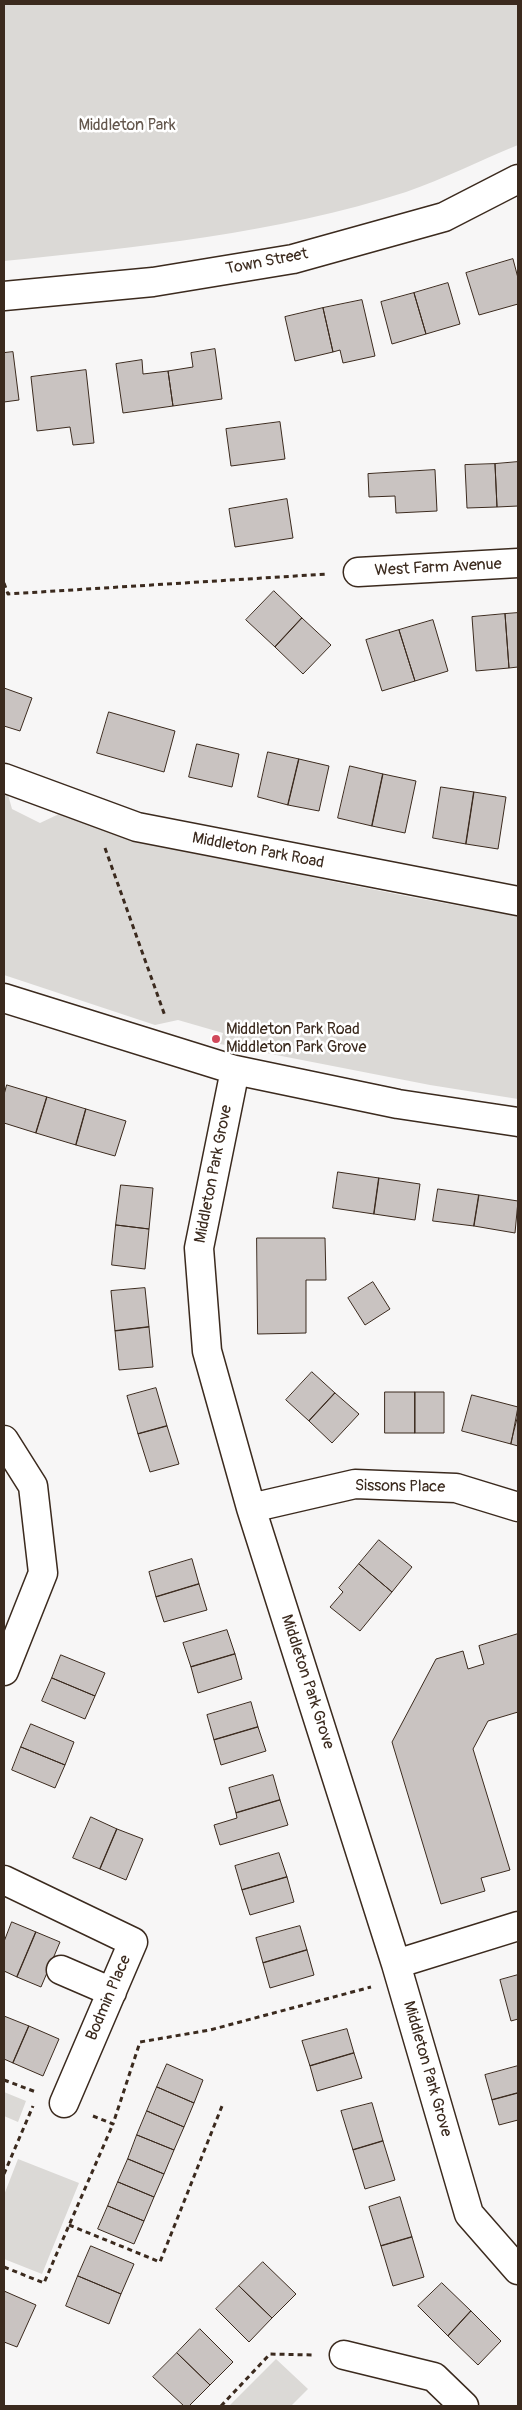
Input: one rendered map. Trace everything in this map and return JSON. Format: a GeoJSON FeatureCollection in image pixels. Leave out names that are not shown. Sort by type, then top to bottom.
{"type":"FeatureCollection","features":[{"type":"Feature","properties":{"kind":"street","name":"Town Street"},"geometry":{"type":"LineString","coordinates":[[4,296],[153,282],[293,259],[444,217],[518,179]]}},
{"type":"Feature","properties":{"kind":"street","name":"West Farm Avenue"},"geometry":{"type":"LineString","coordinates":[[358,572],[518,563]]}},
{"type":"Feature","properties":{"kind":"street","name":"Middleton Park Road"},"geometry":{"type":"LineString","coordinates":[[4,778],[136,827],[518,901]]}},
{"type":"Feature","properties":{"kind":"street"},"geometry":{"type":"LineString","coordinates":[[4,998],[235,1070],[398,1104],[518,1122]]}},
{"type":"Feature","properties":{"kind":"street","name":"Middleton Park Grove"},"geometry":{"type":"LineString","coordinates":[[235,1070],[199,1248],[207,1351],[251,1508],[398,1971],[469,2214],[518,2270]]}},
{"type":"Feature","properties":{"kind":"street"},"geometry":{"type":"LineString","coordinates":[[4,1440],[33,1486],[43,1573],[4,1671]]}},
{"type":"Feature","properties":{"kind":"street","name":"Sissons Place"},"geometry":{"type":"LineString","coordinates":[[251,1508],[355,1484],[456,1488],[518,1507]]}},
{"type":"Feature","properties":{"kind":"street","name":"Bodmin Place"},"geometry":{"type":"LineString","coordinates":[[4,1880],[133,1942],[64,2103]]}},
{"type":"Feature","properties":{"kind":"street"},"geometry":{"type":"LineString","coordinates":[[398,1971],[518,1926]]}},
{"type":"Feature","properties":{"kind":"street"},"geometry":{"type":"LineString","coordinates":[[62,1970],[112,1992]]}},
{"type":"Feature","properties":{"kind":"street"},"geometry":{"type":"LineString","coordinates":[[344,2355],[434,2377],[464,2406]]}},
{"type":"Feature","properties":{"kind":"path"},"geometry":{"type":"LineString","coordinates":[[4,583],[8,594],[358,572]]}},
{"type":"Feature","properties":{"kind":"path"},"geometry":{"type":"LineString","coordinates":[[92,812],[178,1052]]}},
{"type":"Feature","properties":{"kind":"path"},"geometry":{"type":"LineString","coordinates":[[4,2267],[44,2283],[113,2124],[140,2042],[210,2030],[398,1971]]}},
{"type":"Feature","properties":{"kind":"path"},"geometry":{"type":"LineString","coordinates":[[4,2080],[113,2124]]}},
{"type":"Feature","properties":{"kind":"path"},"geometry":{"type":"LineString","coordinates":[[4,2174],[38,2093]]}},
{"type":"Feature","properties":{"kind":"path"},"geometry":{"type":"LineString","coordinates":[[69,2225],[160,2262],[222,2106]]}},
{"type":"Feature","properties":{"kind":"path"},"geometry":{"type":"LineString","coordinates":[[221,2406],[270,2354],[344,2355]]}},
{"type":"Feature","properties":{"kind":"green space","name":"Middleton Park"},"geometry":{"type":"Polygon","coordinates":[[[4,4],[518,4],[518,145],[406,192],[307,219],[207,237],[4,261],[4,4]]]}},
{"type":"Feature","properties":{"kind":"green space"},"geometry":{"type":"Polygon","coordinates":[[[4,790],[7,791],[12,809],[40,823],[59,814],[156,841],[255,865],[419,898],[518,915],[518,1099],[430,1085],[220,1044],[223,1033],[178,1020],[155,1025],[4,975],[4,790]]]}},
{"type":"Feature","properties":{"kind":"green space"},"geometry":{"type":"Polygon","coordinates":[[[4,2092],[26,2101],[18,2122],[4,2116],[4,2092]]]}},
{"type":"Feature","properties":{"kind":"green space"},"geometry":{"type":"Polygon","coordinates":[[[18,2159],[79,2183],[42,2274],[4,2259],[4,2195],[18,2159]]]}},
{"type":"Feature","properties":{"kind":"green space"},"geometry":{"type":"Polygon","coordinates":[[[276,2359],[308,2389],[291,2406],[229,2406],[276,2359]]]}},
{"type":"Feature","properties":{"kind":"building"},"geometry":{"type":"Polygon","coordinates":[[[513,259],[518,278],[518,304],[479,315],[466,273],[513,259]]]}},
{"type":"Feature","properties":{"kind":"building"},"geometry":{"type":"Polygon","coordinates":[[[448,283],[460,324],[426,334],[414,293],[448,283]]]}},
{"type":"Feature","properties":{"kind":"building"},"geometry":{"type":"Polygon","coordinates":[[[414,293],[426,334],[392,344],[381,302],[414,293]]]}},
{"type":"Feature","properties":{"kind":"building"},"geometry":{"type":"Polygon","coordinates":[[[362,300],[375,356],[343,363],[340,350],[333,352],[323,308],[362,300]]]}},
{"type":"Feature","properties":{"kind":"building"},"geometry":{"type":"Polygon","coordinates":[[[323,308],[333,352],[295,361],[285,317],[323,308]]]}},
{"type":"Feature","properties":{"kind":"building"},"geometry":{"type":"Polygon","coordinates":[[[215,349],[222,399],[173,406],[168,371],[193,367],[191,353],[215,349]]]}},
{"type":"Feature","properties":{"kind":"building"},"geometry":{"type":"Polygon","coordinates":[[[13,352],[19,400],[4,402],[4,353],[13,352]]]}},
{"type":"Feature","properties":{"kind":"building"},"geometry":{"type":"Polygon","coordinates":[[[142,360],[143,374],[168,371],[173,406],[123,413],[116,364],[142,360]]]}},
{"type":"Feature","properties":{"kind":"building"},"geometry":{"type":"Polygon","coordinates":[[[86,370],[94,443],[73,445],[70,427],[37,431],[31,377],[86,370]]]}},
{"type":"Feature","properties":{"kind":"building"},"geometry":{"type":"Polygon","coordinates":[[[280,422],[285,459],[231,466],[226,429],[280,422]]]}},
{"type":"Feature","properties":{"kind":"building"},"geometry":{"type":"Polygon","coordinates":[[[518,462],[518,506],[497,507],[495,464],[518,462]]]}},
{"type":"Feature","properties":{"kind":"building"},"geometry":{"type":"Polygon","coordinates":[[[495,464],[497,507],[467,508],[465,465],[495,464]]]}},
{"type":"Feature","properties":{"kind":"building"},"geometry":{"type":"Polygon","coordinates":[[[435,470],[437,511],[396,513],[395,496],[369,497],[368,474],[435,470]]]}},
{"type":"Feature","properties":{"kind":"building"},"geometry":{"type":"Polygon","coordinates":[[[287,499],[293,538],[235,547],[229,509],[287,499]]]}},
{"type":"Feature","properties":{"kind":"building"},"geometry":{"type":"Polygon","coordinates":[[[274,591],[302,618],[275,647],[246,620],[274,591]]]}},
{"type":"Feature","properties":{"kind":"building"},"geometry":{"type":"Polygon","coordinates":[[[518,613],[518,667],[509,668],[505,614],[518,613]]]}},
{"type":"Feature","properties":{"kind":"building"},"geometry":{"type":"Polygon","coordinates":[[[505,614],[509,668],[476,671],[472,617],[505,614]]]}},
{"type":"Feature","properties":{"kind":"building"},"geometry":{"type":"Polygon","coordinates":[[[302,618],[331,645],[303,674],[275,647],[302,618]]]}},
{"type":"Feature","properties":{"kind":"building"},"geometry":{"type":"Polygon","coordinates":[[[433,620],[448,671],[415,681],[399,630],[433,620]]]}},
{"type":"Feature","properties":{"kind":"building"},"geometry":{"type":"Polygon","coordinates":[[[399,630],[415,681],[382,691],[366,640],[399,630]]]}},
{"type":"Feature","properties":{"kind":"building"},"geometry":{"type":"Polygon","coordinates":[[[4,688],[32,698],[20,731],[4,726],[4,688]]]}},
{"type":"Feature","properties":{"kind":"building"},"geometry":{"type":"Polygon","coordinates":[[[109,712],[175,731],[164,772],[97,753],[109,712]]]}},
{"type":"Feature","properties":{"kind":"building"},"geometry":{"type":"Polygon","coordinates":[[[197,744],[239,754],[232,787],[189,777],[197,744]]]}},
{"type":"Feature","properties":{"kind":"building"},"geometry":{"type":"Polygon","coordinates":[[[268,752],[299,759],[288,805],[258,797],[268,752]]]}},
{"type":"Feature","properties":{"kind":"building"},"geometry":{"type":"Polygon","coordinates":[[[299,759],[329,766],[319,811],[288,805],[299,759]]]}},
{"type":"Feature","properties":{"kind":"building"},"geometry":{"type":"Polygon","coordinates":[[[350,766],[383,774],[372,826],[338,818],[350,766]]]}},
{"type":"Feature","properties":{"kind":"building"},"geometry":{"type":"Polygon","coordinates":[[[383,774],[416,781],[405,833],[372,826],[383,774]]]}},
{"type":"Feature","properties":{"kind":"building"},"geometry":{"type":"Polygon","coordinates":[[[441,787],[474,792],[466,844],[433,838],[441,787]]]}},
{"type":"Feature","properties":{"kind":"building"},"geometry":{"type":"Polygon","coordinates":[[[474,792],[506,797],[498,849],[466,844],[474,792]]]}},
{"type":"Feature","properties":{"kind":"building"},"geometry":{"type":"Polygon","coordinates":[[[7,1085],[47,1097],[36,1133],[4,1123],[4,1095],[7,1085]]]}},
{"type":"Feature","properties":{"kind":"building"},"geometry":{"type":"Polygon","coordinates":[[[47,1097],[86,1109],[76,1145],[36,1133],[47,1097]]]}},
{"type":"Feature","properties":{"kind":"building"},"geometry":{"type":"Polygon","coordinates":[[[86,1109],[126,1121],[115,1156],[76,1145],[86,1109]]]}},
{"type":"Feature","properties":{"kind":"building"},"geometry":{"type":"Polygon","coordinates":[[[338,1172],[379,1178],[374,1214],[333,1208],[338,1172]]]}},
{"type":"Feature","properties":{"kind":"building"},"geometry":{"type":"Polygon","coordinates":[[[379,1178],[420,1184],[415,1220],[374,1214],[379,1178]]]}},
{"type":"Feature","properties":{"kind":"building"},"geometry":{"type":"Polygon","coordinates":[[[121,1185],[153,1188],[149,1229],[116,1225],[121,1185]]]}},
{"type":"Feature","properties":{"kind":"building"},"geometry":{"type":"Polygon","coordinates":[[[438,1189],[479,1195],[474,1226],[433,1221],[438,1189]]]}},
{"type":"Feature","properties":{"kind":"building"},"geometry":{"type":"Polygon","coordinates":[[[479,1195],[518,1201],[515,1233],[474,1226],[479,1195]]]}},
{"type":"Feature","properties":{"kind":"building"},"geometry":{"type":"Polygon","coordinates":[[[116,1225],[149,1229],[145,1269],[112,1265],[116,1225]]]}},
{"type":"Feature","properties":{"kind":"building"},"geometry":{"type":"Polygon","coordinates":[[[257,1238],[325,1238],[326,1280],[306,1280],[306,1333],[258,1334],[257,1238]]]}},
{"type":"Feature","properties":{"kind":"building"},"geometry":{"type":"Polygon","coordinates":[[[373,1282],[390,1309],[365,1325],[348,1298],[373,1282]]]}},
{"type":"Feature","properties":{"kind":"building"},"geometry":{"type":"Polygon","coordinates":[[[145,1288],[149,1327],[115,1331],[111,1291],[145,1288]]]}},
{"type":"Feature","properties":{"kind":"building"},"geometry":{"type":"Polygon","coordinates":[[[149,1327],[153,1367],[119,1370],[115,1331],[149,1327]]]}},
{"type":"Feature","properties":{"kind":"building"},"geometry":{"type":"Polygon","coordinates":[[[312,1372],[335,1393],[309,1421],[286,1400],[312,1372]]]}},
{"type":"Feature","properties":{"kind":"building"},"geometry":{"type":"Polygon","coordinates":[[[156,1388],[167,1426],[138,1434],[127,1396],[156,1388]]]}},
{"type":"Feature","properties":{"kind":"building"},"geometry":{"type":"Polygon","coordinates":[[[385,1392],[415,1392],[415,1433],[385,1433],[385,1392]]]}},
{"type":"Feature","properties":{"kind":"building"},"geometry":{"type":"Polygon","coordinates":[[[415,1392],[444,1392],[444,1433],[415,1433],[415,1392]]]}},
{"type":"Feature","properties":{"kind":"building"},"geometry":{"type":"Polygon","coordinates":[[[335,1393],[359,1414],[332,1443],[309,1421],[335,1393]]]}},
{"type":"Feature","properties":{"kind":"building"},"geometry":{"type":"Polygon","coordinates":[[[472,1395],[518,1407],[511,1444],[462,1431],[472,1395]]]}},
{"type":"Feature","properties":{"kind":"building"},"geometry":{"type":"Polygon","coordinates":[[[518,1415],[518,1446],[511,1444],[518,1415]]]}},
{"type":"Feature","properties":{"kind":"building"},"geometry":{"type":"Polygon","coordinates":[[[167,1426],[179,1464],[150,1472],[138,1434],[167,1426]]]}},
{"type":"Feature","properties":{"kind":"building"},"geometry":{"type":"Polygon","coordinates":[[[379,1540],[412,1567],[392,1592],[359,1564],[379,1540]]]}},
{"type":"Feature","properties":{"kind":"building"},"geometry":{"type":"Polygon","coordinates":[[[192,1559],[199,1584],[156,1597],[149,1572],[192,1559]]]}},
{"type":"Feature","properties":{"kind":"building"},"geometry":{"type":"Polygon","coordinates":[[[359,1564],[392,1592],[360,1631],[330,1607],[343,1592],[339,1588],[359,1564]]]}},
{"type":"Feature","properties":{"kind":"building"},"geometry":{"type":"Polygon","coordinates":[[[199,1584],[207,1610],[164,1622],[156,1597],[199,1584]]]}},
{"type":"Feature","properties":{"kind":"building"},"geometry":{"type":"Polygon","coordinates":[[[227,1630],[235,1654],[191,1667],[183,1643],[227,1630]]]}},
{"type":"Feature","properties":{"kind":"building"},"geometry":{"type":"Polygon","coordinates":[[[518,1634],[518,1712],[488,1721],[473,1749],[510,1870],[481,1878],[485,1891],[441,1904],[392,1742],[436,1659],[463,1651],[468,1669],[484,1664],[479,1646],[518,1634]]]}},
{"type":"Feature","properties":{"kind":"building"},"geometry":{"type":"Polygon","coordinates":[[[235,1654],[242,1679],[198,1693],[191,1667],[235,1654]]]}},
{"type":"Feature","properties":{"kind":"building"},"geometry":{"type":"Polygon","coordinates":[[[61,1655],[105,1673],[95,1696],[52,1678],[61,1655]]]}},
{"type":"Feature","properties":{"kind":"building"},"geometry":{"type":"Polygon","coordinates":[[[52,1678],[95,1696],[85,1719],[42,1701],[52,1678]]]}},
{"type":"Feature","properties":{"kind":"building"},"geometry":{"type":"Polygon","coordinates":[[[251,1702],[258,1727],[214,1740],[207,1715],[251,1702]]]}},
{"type":"Feature","properties":{"kind":"building"},"geometry":{"type":"Polygon","coordinates":[[[31,1724],[74,1742],[65,1765],[21,1747],[31,1724]]]}},
{"type":"Feature","properties":{"kind":"building"},"geometry":{"type":"Polygon","coordinates":[[[258,1727],[266,1751],[221,1765],[214,1740],[258,1727]]]}},
{"type":"Feature","properties":{"kind":"building"},"geometry":{"type":"Polygon","coordinates":[[[21,1747],[65,1765],[55,1788],[12,1770],[21,1747]]]}},
{"type":"Feature","properties":{"kind":"building"},"geometry":{"type":"Polygon","coordinates":[[[273,1775],[280,1800],[236,1813],[229,1788],[273,1775]]]}},
{"type":"Feature","properties":{"kind":"building"},"geometry":{"type":"Polygon","coordinates":[[[280,1800],[288,1825],[220,1845],[214,1825],[237,1818],[236,1813],[280,1800]]]}},
{"type":"Feature","properties":{"kind":"building"},"geometry":{"type":"Polygon","coordinates":[[[91,1817],[117,1829],[100,1869],[73,1858],[91,1817]]]}},
{"type":"Feature","properties":{"kind":"building"},"geometry":{"type":"Polygon","coordinates":[[[117,1829],[143,1839],[126,1880],[100,1869],[117,1829]]]}},
{"type":"Feature","properties":{"kind":"building"},"geometry":{"type":"Polygon","coordinates":[[[279,1853],[287,1877],[242,1890],[235,1866],[279,1853]]]}},
{"type":"Feature","properties":{"kind":"building"},"geometry":{"type":"Polygon","coordinates":[[[287,1877],[294,1902],[250,1915],[242,1890],[287,1877]]]}},
{"type":"Feature","properties":{"kind":"building"},"geometry":{"type":"Polygon","coordinates":[[[12,1922],[36,1932],[17,1977],[4,1971],[4,1942],[12,1922]]]}},
{"type":"Feature","properties":{"kind":"building"},"geometry":{"type":"Polygon","coordinates":[[[300,1926],[307,1950],[263,1963],[256,1938],[300,1926]]]}},
{"type":"Feature","properties":{"kind":"building"},"geometry":{"type":"Polygon","coordinates":[[[36,1932],[60,1942],[41,1987],[17,1977],[36,1932]]]}},
{"type":"Feature","properties":{"kind":"building"},"geometry":{"type":"Polygon","coordinates":[[[307,1950],[314,1975],[270,1988],[263,1963],[307,1950]]]}},
{"type":"Feature","properties":{"kind":"building"},"geometry":{"type":"Polygon","coordinates":[[[518,1975],[518,2019],[511,2021],[500,1980],[518,1975]]]}},
{"type":"Feature","properties":{"kind":"building"},"geometry":{"type":"Polygon","coordinates":[[[4,2016],[29,2026],[13,2063],[4,2059],[4,2016]]]}},
{"type":"Feature","properties":{"kind":"building"},"geometry":{"type":"Polygon","coordinates":[[[29,2026],[59,2039],[43,2076],[13,2063],[29,2026]]]}},
{"type":"Feature","properties":{"kind":"building"},"geometry":{"type":"Polygon","coordinates":[[[347,2029],[354,2053],[310,2066],[302,2041],[347,2029]]]}},
{"type":"Feature","properties":{"kind":"building"},"geometry":{"type":"Polygon","coordinates":[[[354,2053],[362,2078],[317,2091],[310,2066],[354,2053]]]}},
{"type":"Feature","properties":{"kind":"building"},"geometry":{"type":"Polygon","coordinates":[[[167,2064],[203,2080],[194,2103],[157,2087],[167,2064]]]}},
{"type":"Feature","properties":{"kind":"building"},"geometry":{"type":"Polygon","coordinates":[[[518,2066],[518,2093],[492,2100],[485,2075],[518,2066]]]}},
{"type":"Feature","properties":{"kind":"building"},"geometry":{"type":"Polygon","coordinates":[[[157,2087],[194,2103],[184,2127],[147,2111],[157,2087]]]}},
{"type":"Feature","properties":{"kind":"building"},"geometry":{"type":"Polygon","coordinates":[[[518,2093],[518,2120],[499,2125],[492,2100],[518,2093]]]}},
{"type":"Feature","properties":{"kind":"building"},"geometry":{"type":"Polygon","coordinates":[[[372,2103],[383,2141],[353,2150],[341,2111],[372,2103]]]}},
{"type":"Feature","properties":{"kind":"building"},"geometry":{"type":"Polygon","coordinates":[[[147,2111],[184,2127],[174,2150],[137,2135],[147,2111]]]}},
{"type":"Feature","properties":{"kind":"building"},"geometry":{"type":"Polygon","coordinates":[[[137,2135],[174,2150],[164,2174],[128,2159],[137,2135]]]}},
{"type":"Feature","properties":{"kind":"building"},"geometry":{"type":"Polygon","coordinates":[[[383,2141],[395,2180],[365,2189],[353,2150],[383,2141]]]}},
{"type":"Feature","properties":{"kind":"building"},"geometry":{"type":"Polygon","coordinates":[[[128,2159],[164,2174],[154,2197],[118,2182],[128,2159]]]}},
{"type":"Feature","properties":{"kind":"building"},"geometry":{"type":"Polygon","coordinates":[[[118,2182],[154,2197],[144,2221],[108,2206],[118,2182]]]}},
{"type":"Feature","properties":{"kind":"building"},"geometry":{"type":"Polygon","coordinates":[[[400,2197],[412,2237],[381,2246],[369,2207],[400,2197]]]}},
{"type":"Feature","properties":{"kind":"building"},"geometry":{"type":"Polygon","coordinates":[[[108,2206],[144,2221],[134,2244],[98,2229],[108,2206]]]}},
{"type":"Feature","properties":{"kind":"building"},"geometry":{"type":"Polygon","coordinates":[[[412,2237],[424,2277],[393,2286],[381,2246],[412,2237]]]}},
{"type":"Feature","properties":{"kind":"building"},"geometry":{"type":"Polygon","coordinates":[[[91,2246],[134,2264],[121,2294],[78,2276],[91,2246]]]}},
{"type":"Feature","properties":{"kind":"building"},"geometry":{"type":"Polygon","coordinates":[[[263,2262],[296,2294],[272,2318],[239,2286],[263,2262]]]}},
{"type":"Feature","properties":{"kind":"building"},"geometry":{"type":"Polygon","coordinates":[[[78,2276],[121,2294],[109,2324],[66,2306],[78,2276]]]}},
{"type":"Feature","properties":{"kind":"building"},"geometry":{"type":"Polygon","coordinates":[[[442,2283],[471,2311],[448,2336],[418,2306],[442,2283]]]}},
{"type":"Feature","properties":{"kind":"building"},"geometry":{"type":"Polygon","coordinates":[[[239,2286],[272,2318],[249,2342],[216,2309],[239,2286]]]}},
{"type":"Feature","properties":{"kind":"building"},"geometry":{"type":"Polygon","coordinates":[[[4,2291],[36,2305],[17,2347],[4,2342],[4,2291]]]}},
{"type":"Feature","properties":{"kind":"building"},"geometry":{"type":"Polygon","coordinates":[[[471,2311],[501,2341],[478,2365],[448,2336],[471,2311]]]}},
{"type":"Feature","properties":{"kind":"building"},"geometry":{"type":"Polygon","coordinates":[[[200,2329],[233,2362],[210,2385],[177,2353],[200,2329]]]}},
{"type":"Feature","properties":{"kind":"building"},"geometry":{"type":"Polygon","coordinates":[[[177,2353],[210,2385],[189,2406],[184,2406],[153,2377],[177,2353]]]}},
{"type":"Feature","properties":{"kind":"place","name":"Middleton Park Road Middleton Park Grove"},"geometry":{"type":"Point","coordinates":[216,1039]}}]}
